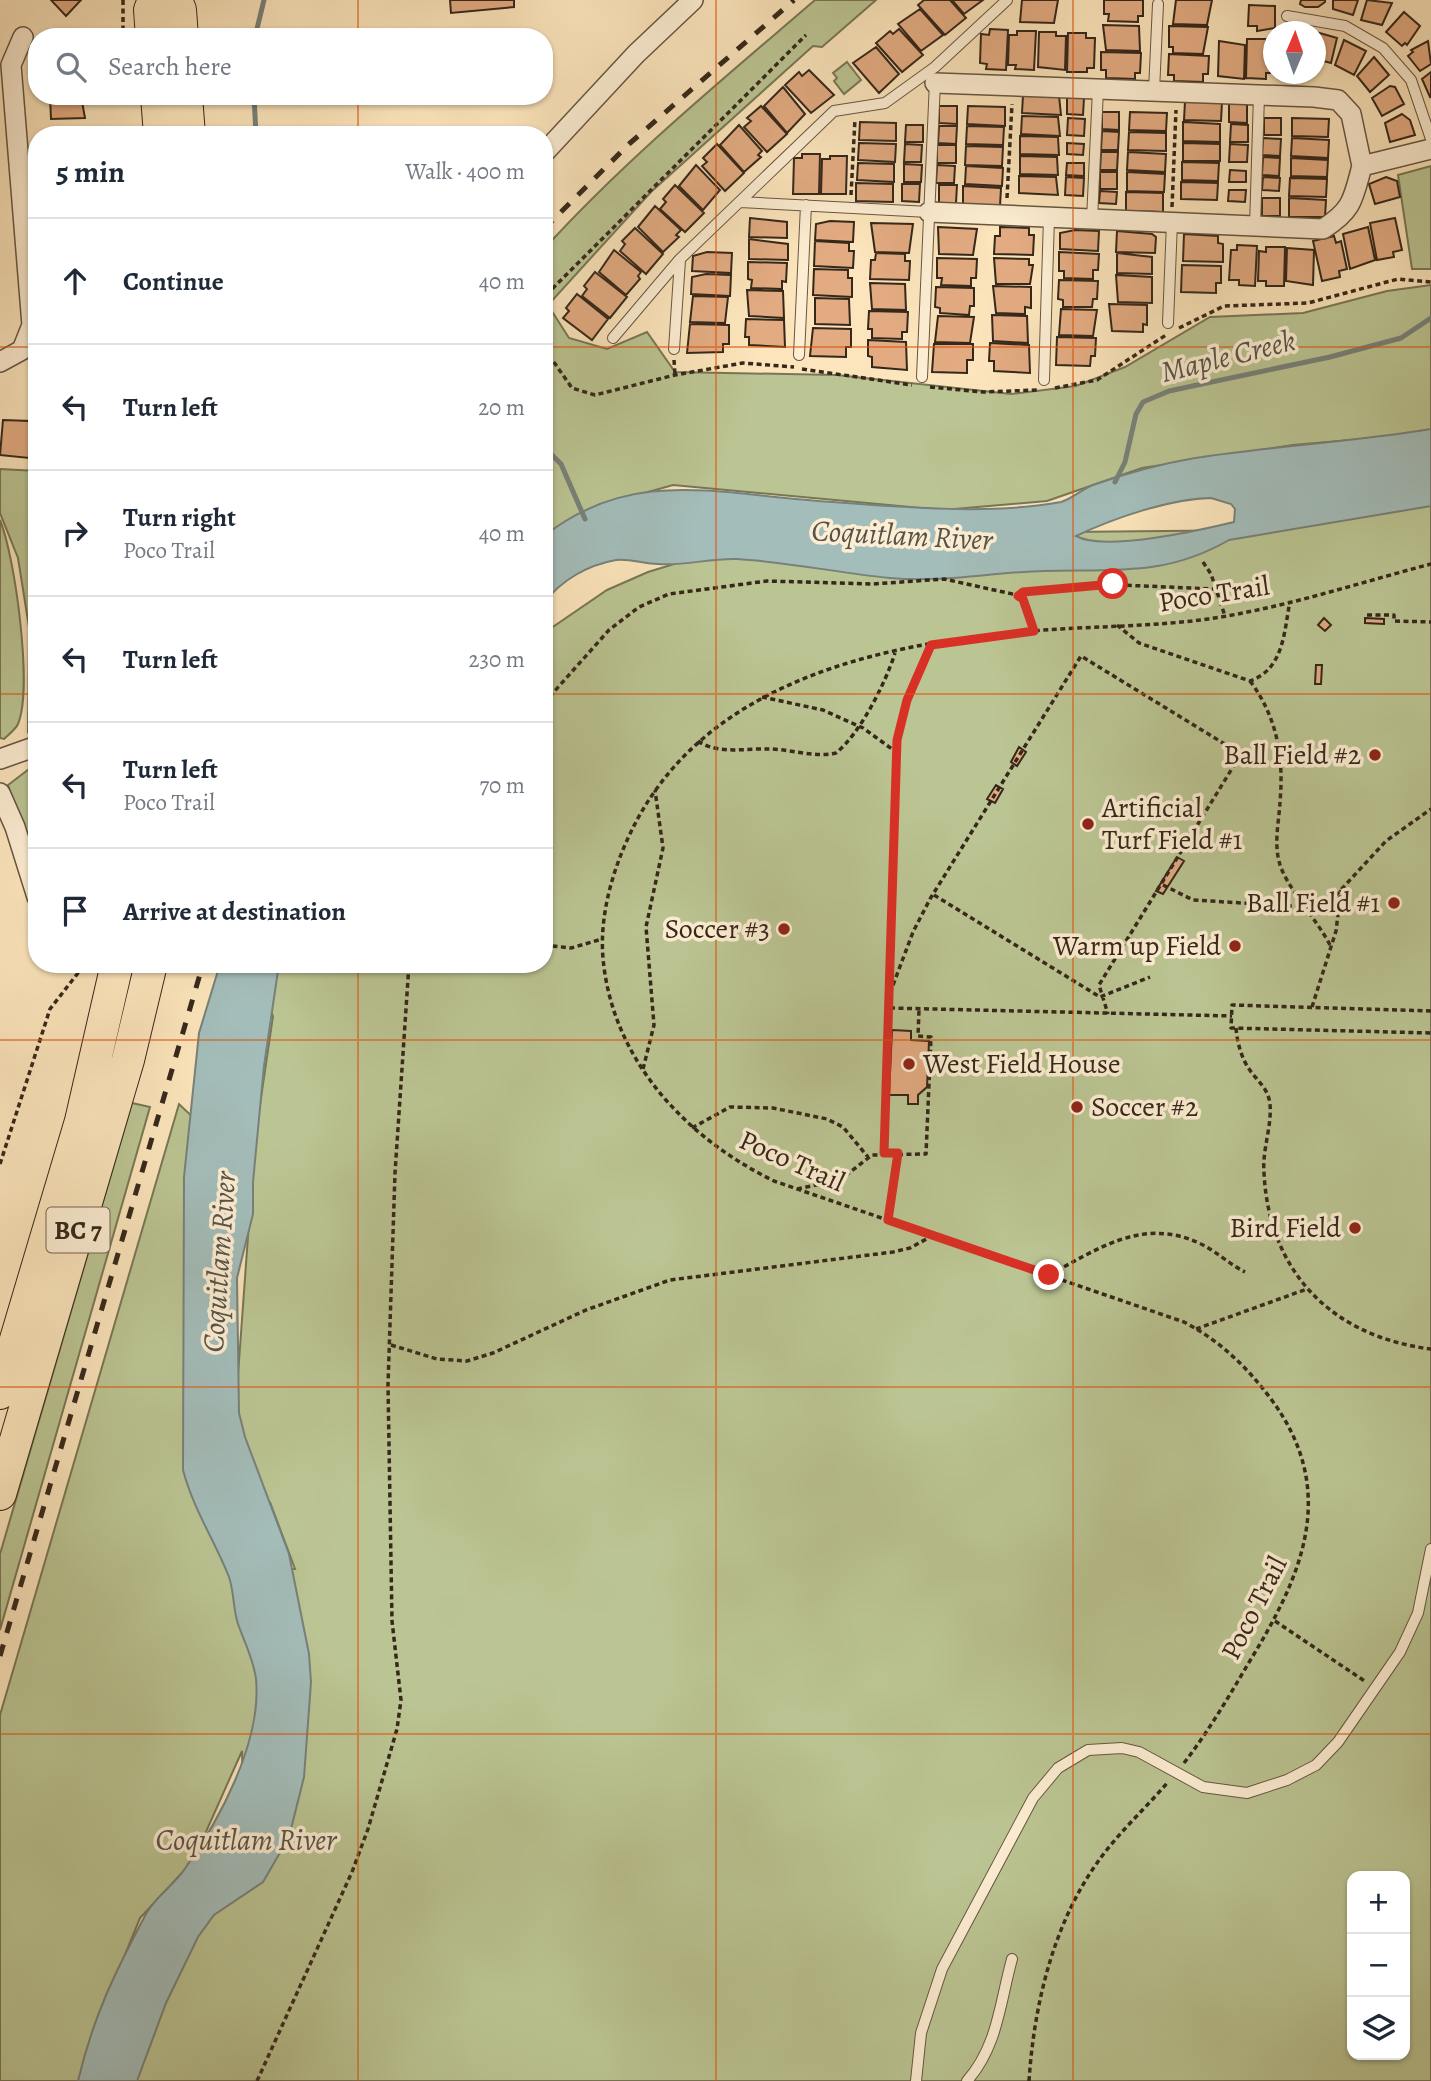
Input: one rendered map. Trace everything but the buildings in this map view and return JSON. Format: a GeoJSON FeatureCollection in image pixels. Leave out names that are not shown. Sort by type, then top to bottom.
{"type":"FeatureCollection","features":[{"type":"Feature","properties":{"kind":"main road"},"geometry":{"type":"LineString","coordinates":[[151,28],[150,10],[154,0]]}},
{"type":"Feature","properties":{"kind":"main road"},"geometry":{"type":"LineString","coordinates":[[176,0],[181,28]]}},
{"type":"Feature","properties":{"kind":"main road"},"geometry":{"type":"LineString","coordinates":[[158,105],[159,126]]}},
{"type":"Feature","properties":{"kind":"main road"},"geometry":{"type":"LineString","coordinates":[[187,105],[188,126]]}},
{"type":"Feature","properties":{"kind":"main road","name":"BC 7"},"geometry":{"type":"LineString","coordinates":[[0,1393],[81,1121],[115,973]]}},
{"type":"Feature","properties":{"kind":"main road","name":"BC 7"},"geometry":{"type":"LineString","coordinates":[[0,1494],[124,1073],[148,973]]}},
{"type":"Feature","properties":{"kind":"street"},"geometry":{"type":"LineString","coordinates":[[553,143],[636,54],[693,0]]}},
{"type":"Feature","properties":{"kind":"street"},"geometry":{"type":"LineString","coordinates":[[23,37],[12,61],[9,122],[28,290]]}},
{"type":"Feature","properties":{"kind":"street"},"geometry":{"type":"LineString","coordinates":[[929,212],[1323,229],[1344,216],[1353,198],[1362,166],[1351,114],[1338,100],[1098,89],[935,75]]}},
{"type":"Feature","properties":{"kind":"street"},"geometry":{"type":"LineString","coordinates":[[1362,166],[1431,149]]}},
{"type":"Feature","properties":{"kind":"street"},"geometry":{"type":"LineString","coordinates":[[0,362],[28,354]]}},
{"type":"Feature","properties":{"kind":"street"},"geometry":{"type":"LineString","coordinates":[[0,759],[28,749]]}},
{"type":"Feature","properties":{"kind":"street"},"geometry":{"type":"LineString","coordinates":[[0,793],[15,827],[28,868]]}},
{"type":"Feature","properties":{"kind":"lane"},"geometry":{"type":"LineString","coordinates":[[613,338],[680,259],[834,111],[885,103],[935,75],[1007,0]]}},
{"type":"Feature","properties":{"kind":"lane"},"geometry":{"type":"LineString","coordinates":[[1154,92],[1158,4]]}},
{"type":"Feature","properties":{"kind":"lane"},"geometry":{"type":"LineString","coordinates":[[1287,16],[1345,26],[1382,48],[1411,80],[1431,138]]}},
{"type":"Feature","properties":{"kind":"lane"},"geometry":{"type":"LineString","coordinates":[[922,377],[935,75]]}},
{"type":"Feature","properties":{"kind":"lane"},"geometry":{"type":"LineString","coordinates":[[1092,220],[1098,89]]}},
{"type":"Feature","properties":{"kind":"lane"},"geometry":{"type":"LineString","coordinates":[[1255,227],[1259,95]]}},
{"type":"Feature","properties":{"kind":"lane"},"geometry":{"type":"LineString","coordinates":[[740,202],[929,212]]}},
{"type":"Feature","properties":{"kind":"lane"},"geometry":{"type":"LineString","coordinates":[[799,355],[806,205]]}},
{"type":"Feature","properties":{"kind":"lane"},"geometry":{"type":"LineString","coordinates":[[1044,380],[1049,218]]}},
{"type":"Feature","properties":{"kind":"lane"},"geometry":{"type":"LineString","coordinates":[[1168,323],[1172,222]]}},
{"type":"Feature","properties":{"kind":"lane"},"geometry":{"type":"LineString","coordinates":[[674,349],[680,259]]}},
{"type":"Feature","properties":{"kind":"lane"},"geometry":{"type":"LineString","coordinates":[[916,2081],[921,2033],[942,1969],[1045,1781],[1070,1759],[1088,1750],[1108,1747],[1139,1752],[1203,1787],[1235,1792],[1257,1791],[1316,1765],[1328,1754],[1376,1689],[1414,1624],[1431,1549]]}},
{"type":"Feature","properties":{"kind":"lane"},"geometry":{"type":"LineString","coordinates":[[967,2081],[991,2045],[1012,1959]]}},
{"type":"Feature","properties":{"kind":"path"},"geometry":{"type":"LineString","coordinates":[[122,0],[123,28]]}},
{"type":"Feature","properties":{"kind":"path"},"geometry":{"type":"LineString","coordinates":[[553,288],[806,34]]}},
{"type":"Feature","properties":{"kind":"path"},"geometry":{"type":"LineString","coordinates":[[1007,205],[1013,95]]}},
{"type":"Feature","properties":{"kind":"path"},"geometry":{"type":"LineString","coordinates":[[1172,222],[1177,101]]}},
{"type":"Feature","properties":{"kind":"path"},"geometry":{"type":"LineString","coordinates":[[850,201],[855,113]]}},
{"type":"Feature","properties":{"kind":"path"},"geometry":{"type":"LineString","coordinates":[[553,361],[572,388],[595,395],[675,375],[743,363],[775,365],[922,387],[982,392],[1044,390],[1097,380],[1170,332],[1224,306],[1308,303],[1398,279],[1431,282]]}},
{"type":"Feature","properties":{"kind":"path"},"geometry":{"type":"LineString","coordinates":[[1203,562],[1211,574],[1225,616]]}},
{"type":"Feature","properties":{"kind":"path","name":"Poco Trail"},"geometry":{"type":"LineString","coordinates":[[1029,2081],[1040,1996],[1073,1903],[1099,1860],[1176,1773],[1204,1734],[1275,1621],[1305,1546],[1309,1496],[1304,1468],[1284,1419],[1262,1387],[1223,1346],[1196,1329],[1155,1311],[774,1181],[723,1153],[692,1128],[670,1106],[643,1070],[621,1030],[606,991],[602,939],[609,891],[626,842],[654,788],[698,741],[762,697],[807,676],[931,645],[1034,631],[1225,616],[1431,564]]}},
{"type":"Feature","properties":{"kind":"path"},"geometry":{"type":"LineString","coordinates":[[553,693],[609,630],[639,607],[670,594],[767,581],[873,584],[944,579],[969,582],[1023,599],[1034,631]]}},
{"type":"Feature","properties":{"kind":"path"},"geometry":{"type":"LineString","coordinates":[[1018,596],[1036,590],[1069,590],[1097,584],[1214,589]]}},
{"type":"Feature","properties":{"kind":"path"},"geometry":{"type":"LineString","coordinates":[[1250,681],[1269,672],[1276,660],[1290,601]]}},
{"type":"Feature","properties":{"kind":"path"},"geometry":{"type":"LineString","coordinates":[[1367,614],[1394,615],[1394,621],[1431,622]]}},
{"type":"Feature","properties":{"kind":"path"},"geometry":{"type":"LineString","coordinates":[[1117,625],[1139,643],[1250,681],[1267,704],[1280,757],[1278,860],[1285,877],[1331,947]]}},
{"type":"Feature","properties":{"kind":"path"},"geometry":{"type":"LineString","coordinates":[[884,1153],[896,752],[907,700],[931,645]]}},
{"type":"Feature","properties":{"kind":"path"},"geometry":{"type":"LineString","coordinates":[[698,741],[706,746],[731,750],[770,748],[827,755],[839,751],[858,726],[886,677],[895,653]]}},
{"type":"Feature","properties":{"kind":"path"},"geometry":{"type":"LineString","coordinates":[[890,993],[913,932],[1081,656],[1241,754],[1163,885],[1099,985],[1100,997],[1108,1014]]}},
{"type":"Feature","properties":{"kind":"path"},"geometry":{"type":"LineString","coordinates":[[762,697],[824,710],[858,726],[896,752]]}},
{"type":"Feature","properties":{"kind":"path"},"geometry":{"type":"LineString","coordinates":[[643,1070],[654,1025],[646,928],[663,848],[654,788]]}},
{"type":"Feature","properties":{"kind":"path"},"geometry":{"type":"LineString","coordinates":[[1163,885],[1193,900],[1306,906],[1341,890],[1386,841],[1431,809]]}},
{"type":"Feature","properties":{"kind":"path"},"geometry":{"type":"LineString","coordinates":[[1312,1007],[1331,947],[1341,890]]}},
{"type":"Feature","properties":{"kind":"path"},"geometry":{"type":"LineString","coordinates":[[934,895],[1100,997]]}},
{"type":"Feature","properties":{"kind":"path"},"geometry":{"type":"LineString","coordinates":[[1304,915],[1306,906]]}},
{"type":"Feature","properties":{"kind":"path"},"geometry":{"type":"LineString","coordinates":[[553,946],[571,948],[602,939]]}},
{"type":"Feature","properties":{"kind":"path"},"geometry":{"type":"LineString","coordinates":[[0,1164],[50,1009],[78,973]]}},
{"type":"Feature","properties":{"kind":"path"},"geometry":{"type":"LineString","coordinates":[[257,2081],[352,1872],[368,1829],[397,1730],[401,1699],[392,1621],[388,1385],[395,1173],[408,973]]}},
{"type":"Feature","properties":{"kind":"path"},"geometry":{"type":"LineString","coordinates":[[1100,997],[1150,977]]}},
{"type":"Feature","properties":{"kind":"path"},"geometry":{"type":"LineString","coordinates":[[1431,1011],[1232,1005],[1231,1028],[1431,1033]]}},
{"type":"Feature","properties":{"kind":"path"},"geometry":{"type":"LineString","coordinates":[[890,1008],[1232,1016]]}},
{"type":"Feature","properties":{"kind":"path"},"geometry":{"type":"LineString","coordinates":[[797,1189],[840,1180],[868,1157],[884,1153],[926,1154],[931,1037],[918,1037],[919,1010]]}},
{"type":"Feature","properties":{"kind":"path"},"geometry":{"type":"LineString","coordinates":[[1236,1028],[1246,1063],[1265,1087],[1270,1103],[1264,1162],[1270,1217],[1284,1253],[1307,1289],[1324,1306],[1363,1331],[1393,1342],[1431,1349]]}},
{"type":"Feature","properties":{"kind":"path"},"geometry":{"type":"LineString","coordinates":[[692,1128],[706,1117],[730,1107],[773,1108],[827,1119],[843,1127],[868,1157]]}},
{"type":"Feature","properties":{"kind":"path"},"geometry":{"type":"LineString","coordinates":[[888,1220],[898,1153]]}},
{"type":"Feature","properties":{"kind":"path"},"geometry":{"type":"LineString","coordinates":[[1049,1275],[1110,1242],[1154,1232],[1199,1243],[1245,1272]]}},
{"type":"Feature","properties":{"kind":"path"},"geometry":{"type":"LineString","coordinates":[[391,1345],[437,1359],[467,1361],[503,1349],[586,1311],[670,1280],[807,1265],[893,1252],[918,1245],[933,1236]]}},
{"type":"Feature","properties":{"kind":"path"},"geometry":{"type":"LineString","coordinates":[[1196,1329],[1307,1289]]}},
{"type":"Feature","properties":{"kind":"path"},"geometry":{"type":"LineString","coordinates":[[1275,1621],[1376,1689]]}},
{"type":"Feature","properties":{"kind":"green space"},"geometry":{"type":"Polygon","coordinates":[[[815,0],[876,0],[822,47],[813,46],[651,192],[553,300],[553,239],[608,183],[710,90],[815,0]]]}},
{"type":"Feature","properties":{"kind":"green space"},"geometry":{"type":"Polygon","coordinates":[[[847,62],[861,80],[844,94],[834,81],[837,78],[833,73],[847,62]]]}},
{"type":"Feature","properties":{"kind":"green space"},"geometry":{"type":"Polygon","coordinates":[[[1431,166],[1431,269],[1412,269],[1398,175],[1431,166]]]}},
{"type":"Feature","properties":{"kind":"green space"},"geometry":{"type":"Polygon","coordinates":[[[1431,285],[1431,433],[1293,445],[1142,468],[1047,501],[943,510],[673,485],[598,506],[553,533],[553,313],[569,338],[607,349],[647,332],[675,372],[837,375],[1011,394],[1076,386],[1125,367],[1210,317],[1303,313],[1387,291],[1431,285]]]}},
{"type":"Feature","properties":{"kind":"green space"},"geometry":{"type":"Polygon","coordinates":[[[0,469],[28,471],[28,621],[18,558],[0,513],[0,469]]]}},
{"type":"Feature","properties":{"kind":"green space"},"geometry":{"type":"Polygon","coordinates":[[[1431,502],[1431,2081],[119,2081],[243,1790],[242,1751],[193,1861],[140,1918],[101,2013],[85,2081],[0,2081],[0,1715],[179,1104],[200,1124],[244,973],[253,973],[255,981],[260,973],[553,973],[553,627],[607,590],[648,572],[769,535],[1264,530],[1431,502]],[[254,982],[236,1068],[230,1136],[231,1164],[239,1215],[233,1315],[234,1355],[238,1375],[255,1139],[273,1016],[254,982]],[[270,1502],[276,1541],[234,1540],[240,1567],[295,1569],[270,1502]]]}},
{"type":"Feature","properties":{"kind":"green space"},"geometry":{"type":"Polygon","coordinates":[[[0,520],[16,591],[24,682],[18,724],[4,739],[0,738],[0,520]]]}},
{"type":"Feature","properties":{"kind":"green space"},"geometry":{"type":"Polygon","coordinates":[[[28,770],[28,839],[24,835],[8,785],[28,770]]]}},
{"type":"Feature","properties":{"kind":"green space"},"geometry":{"type":"Polygon","coordinates":[[[132,1103],[150,1107],[0,1630],[0,1554],[132,1103]]]}},
{"type":"Feature","properties":{"kind":"water","name":"Coquitlam River"},"geometry":{"type":"Polygon","coordinates":[[[1431,429],[1431,506],[1229,540],[1183,560],[1138,569],[909,579],[737,559],[668,564],[621,560],[606,562],[576,575],[553,593],[553,530],[577,514],[610,500],[643,493],[710,491],[940,509],[1032,506],[1061,502],[1093,485],[1144,469],[1224,454],[1431,429]],[[1211,498],[1195,499],[1124,516],[1076,536],[1108,542],[1154,538],[1234,522],[1235,509],[1231,504],[1211,498]]]}},
{"type":"Feature","properties":{"kind":"water","name":"Coquitlam River"},"geometry":{"type":"Polygon","coordinates":[[[217,973],[278,973],[264,1066],[253,1182],[253,1214],[237,1278],[239,1413],[245,1437],[289,1554],[309,1654],[311,1682],[304,1777],[289,1837],[263,1882],[214,1915],[198,1937],[166,2003],[137,2081],[78,2081],[98,2015],[149,1908],[184,1870],[224,1805],[245,1754],[256,1703],[255,1672],[236,1618],[229,1577],[193,1499],[183,1470],[184,1177],[199,1033],[217,973]]]}},
{"type":"Feature","properties":{"kind":"waterway"},"geometry":{"type":"LineString","coordinates":[[257,28],[264,0]]}},
{"type":"Feature","properties":{"kind":"waterway"},"geometry":{"type":"LineString","coordinates":[[254,105],[256,126]]}},
{"type":"Feature","properties":{"kind":"waterway","name":"Maple Creek"},"geometry":{"type":"LineString","coordinates":[[1115,482],[1125,462],[1136,414],[1143,402],[1169,391],[1330,357],[1401,338],[1431,318]]}},
{"type":"Feature","properties":{"kind":"waterway"},"geometry":{"type":"LineString","coordinates":[[553,456],[561,464],[585,519]]}},
{"type":"Feature","properties":{"kind":"railway"},"geometry":{"type":"LineString","coordinates":[[553,220],[629,144],[794,0]]}},
{"type":"Feature","properties":{"kind":"railway"},"geometry":{"type":"LineString","coordinates":[[0,1656],[200,973]]}},
{"type":"Feature","properties":{"kind":"place","name":"Ball Field #2"},"geometry":{"type":"Point","coordinates":[1375,755]}},
{"type":"Feature","properties":{"kind":"place","name":"Artificial Turf Field #1"},"geometry":{"type":"Point","coordinates":[1088,824]}},
{"type":"Feature","properties":{"kind":"place","name":"Ball Field #1"},"geometry":{"type":"Point","coordinates":[1394,903]}},
{"type":"Feature","properties":{"kind":"place","name":"Soccer #3"},"geometry":{"type":"Point","coordinates":[784,929]}},
{"type":"Feature","properties":{"kind":"place","name":"Warm up Field"},"geometry":{"type":"Point","coordinates":[1235,946]}},
{"type":"Feature","properties":{"kind":"place","name":"West Field House"},"geometry":{"type":"Point","coordinates":[909,1064]}},
{"type":"Feature","properties":{"kind":"place","name":"Soccer #2"},"geometry":{"type":"Point","coordinates":[1077,1107]}},
{"type":"Feature","properties":{"kind":"place","name":"Bird Field"},"geometry":{"type":"Point","coordinates":[1355,1228]}},
{"type":"Feature","properties":{"kind":"route"},"geometry":{"type":"LineString","coordinates":[[1049,1275],[888,1220],[898,1153],[884,1153],[897,740],[907,700],[931,645],[1034,631],[1023,599],[1018,596],[1023,592],[1043,589],[1059,591],[1113,584]]}}]}
